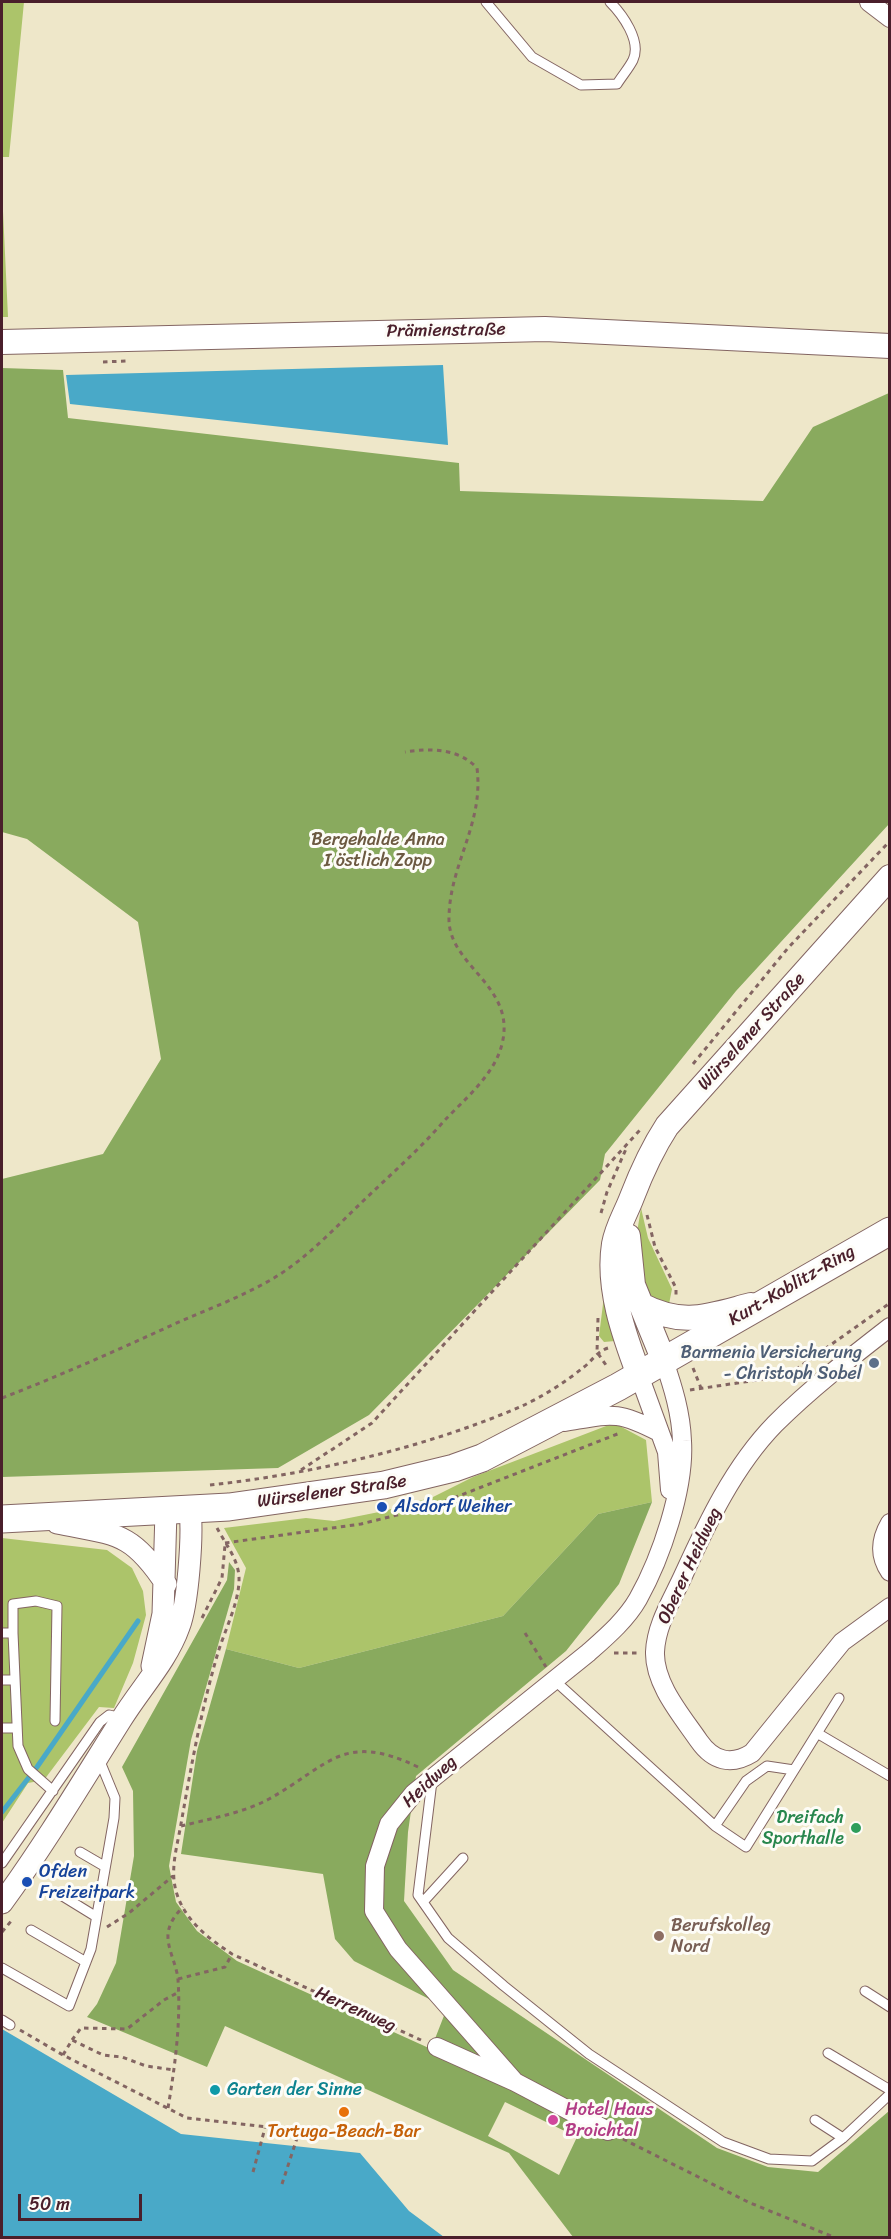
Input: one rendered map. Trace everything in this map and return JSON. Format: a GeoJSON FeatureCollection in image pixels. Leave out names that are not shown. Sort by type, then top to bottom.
{"type":"FeatureCollection","features":[{"type":"Feature","properties":{"kind":"main road","name":"Prämienstraße"},"geometry":{"type":"LineString","coordinates":[[2,342],[545,329],[890,346]]}},
{"type":"Feature","properties":{"kind":"main road","name":"Würselener Straße"},"geometry":{"type":"LineString","coordinates":[[2,1519],[229,1507],[416,1479],[482,1458],[548,1425],[663,1361],[641,1305],[629,1264],[648,1158],[667,1126],[890,876]]}},
{"type":"Feature","properties":{"kind":"main road","name":"Würselener Straße"},"geometry":{"type":"LineString","coordinates":[[639,1202],[619,1226],[614,1245],[613,1266],[619,1314],[639,1375]]}},
{"type":"Feature","properties":{"kind":"main road","name":"Kurt-Koblitz-Ring"},"geometry":{"type":"LineString","coordinates":[[663,1361],[890,1231]]}},
{"type":"Feature","properties":{"kind":"main road"},"geometry":{"type":"LineString","coordinates":[[641,1305],[669,1318],[695,1319],[765,1301]]}},
{"type":"Feature","properties":{"kind":"street"},"geometry":{"type":"LineString","coordinates":[[869,2],[890,18]]}},
{"type":"Feature","properties":{"kind":"street","name":"Oberer Heidweg"},"geometry":{"type":"LineString","coordinates":[[890,1327],[834,1370],[774,1426],[737,1473],[706,1526],[661,1623],[655,1652],[658,1674],[706,1752],[723,1761],[739,1762],[752,1753],[842,1642],[890,1607]]}},
{"type":"Feature","properties":{"kind":"street","name":"Heidweg"},"geometry":{"type":"LineString","coordinates":[[515,2082],[474,2032],[399,1949],[374,1911],[375,1866],[389,1824],[414,1793],[588,1653],[614,1630],[638,1600],[663,1540],[681,1470],[683,1443],[675,1394],[663,1361]]}},
{"type":"Feature","properties":{"kind":"street","name":"Heidweg"},"geometry":{"type":"LineString","coordinates":[[639,1375],[659,1432],[669,1471],[671,1513]]}},
{"type":"Feature","properties":{"kind":"street"},"geometry":{"type":"LineString","coordinates":[[548,1425],[610,1414],[627,1416],[659,1432]]}},
{"type":"Feature","properties":{"kind":"street"},"geometry":{"type":"LineString","coordinates":[[149,1678],[161,1624],[178,1510]]}},
{"type":"Feature","properties":{"kind":"street"},"geometry":{"type":"LineString","coordinates":[[2,1903],[53,1830],[122,1718],[170,1648],[180,1624],[191,1545],[178,1510]]}},
{"type":"Feature","properties":{"kind":"street"},"geometry":{"type":"LineString","coordinates":[[35,1518],[127,1539],[147,1556],[166,1584]]}},
{"type":"Feature","properties":{"kind":"street"},"geometry":{"type":"LineString","coordinates":[[890,1523],[882,1544],[881,1556],[890,1572]]}},
{"type":"Feature","properties":{"kind":"street"},"geometry":{"type":"LineString","coordinates":[[441,2049],[467,2043],[474,2032]]}},
{"type":"Feature","properties":{"kind":"street"},"geometry":{"type":"LineString","coordinates":[[441,2049],[515,2082],[606,2134]]}},
{"type":"Feature","properties":{"kind":"lane"},"geometry":{"type":"LineString","coordinates":[[486,2],[532,57],[581,85],[617,84],[634,58],[633,39],[618,11],[609,2]]}},
{"type":"Feature","properties":{"kind":"lane"},"geometry":{"type":"LineString","coordinates":[[52,1791],[28,1769],[18,1746],[13,1604],[36,1601],[57,1606],[55,1721]]}},
{"type":"Feature","properties":{"kind":"lane"},"geometry":{"type":"LineString","coordinates":[[2,1633],[13,1633]]}},
{"type":"Feature","properties":{"kind":"lane"},"geometry":{"type":"LineString","coordinates":[[553,1679],[716,1826],[746,1847],[839,1698]]}},
{"type":"Feature","properties":{"kind":"lane"},"geometry":{"type":"LineString","coordinates":[[2,1680],[14,1680]]}},
{"type":"Feature","properties":{"kind":"lane"},"geometry":{"type":"LineString","coordinates":[[2,1863],[99,1722],[110,1715],[122,1718]]}},
{"type":"Feature","properties":{"kind":"lane"},"geometry":{"type":"LineString","coordinates":[[2,1728],[16,1728]]}},
{"type":"Feature","properties":{"kind":"lane"},"geometry":{"type":"LineString","coordinates":[[817,1733],[890,1776]]}},
{"type":"Feature","properties":{"kind":"lane"},"geometry":{"type":"LineString","coordinates":[[2,1968],[69,2006],[93,1937],[115,1798],[98,1758]]}},
{"type":"Feature","properties":{"kind":"lane"},"geometry":{"type":"LineString","coordinates":[[716,1826],[746,1781],[767,1766],[794,1770]]}},
{"type":"Feature","properties":{"kind":"lane"},"geometry":{"type":"LineString","coordinates":[[432,1777],[418,1895],[448,1938],[588,2054],[723,2142],[769,2159],[812,2161],[843,2138],[890,2092],[828,2053]]}},
{"type":"Feature","properties":{"kind":"lane"},"geometry":{"type":"LineString","coordinates":[[80,1852],[104,1866]]}},
{"type":"Feature","properties":{"kind":"lane"},"geometry":{"type":"LineString","coordinates":[[423,1902],[463,1858]]}},
{"type":"Feature","properties":{"kind":"lane"},"geometry":{"type":"LineString","coordinates":[[56,1892],[96,1916]]}},
{"type":"Feature","properties":{"kind":"lane"},"geometry":{"type":"LineString","coordinates":[[31,1930],[86,1962]]}},
{"type":"Feature","properties":{"kind":"lane"},"geometry":{"type":"LineString","coordinates":[[865,1991],[890,2007]]}},
{"type":"Feature","properties":{"kind":"lane"},"geometry":{"type":"LineString","coordinates":[[814,2121],[843,2138]]}},
{"type":"Feature","properties":{"kind":"path"},"geometry":{"type":"LineString","coordinates":[[2,1398],[114,1352],[273,1279],[305,1256],[423,1144],[492,1067],[502,1044],[504,1022],[497,997],[459,949],[449,930],[448,916],[452,885],[477,809],[477,768],[469,759],[450,752],[426,748],[405,752]]}},
{"type":"Feature","properties":{"kind":"path"},"geometry":{"type":"LineString","coordinates":[[693,1064],[788,948],[890,841]]}},
{"type":"Feature","properties":{"kind":"path"},"geometry":{"type":"LineString","coordinates":[[297,1473],[372,1424],[642,1127]]}},
{"type":"Feature","properties":{"kind":"path"},"geometry":{"type":"LineString","coordinates":[[639,1202],[655,1247],[676,1288],[669,1318]]}},
{"type":"Feature","properties":{"kind":"path"},"geometry":{"type":"LineString","coordinates":[[701,1388],[778,1377],[795,1370],[890,1303]]}},
{"type":"Feature","properties":{"kind":"path"},"geometry":{"type":"LineString","coordinates":[[213,1484],[297,1473],[448,1434],[524,1405],[585,1367],[597,1352]]}},
{"type":"Feature","properties":{"kind":"path","name":"Herrenweg"},"geometry":{"type":"LineString","coordinates":[[215,1520],[237,1563],[238,1589],[217,1655],[193,1749],[173,1876],[176,1894],[203,1934],[232,1954],[441,2049]]}},
{"type":"Feature","properties":{"kind":"path"},"geometry":{"type":"LineString","coordinates":[[525,1633],[553,1679]]}},
{"type":"Feature","properties":{"kind":"path"},"geometry":{"type":"LineString","coordinates":[[588,1653],[655,1652]]}},
{"type":"Feature","properties":{"kind":"path"},"geometry":{"type":"LineString","coordinates":[[181,1826],[267,1800],[317,1766],[340,1755],[359,1750],[381,1752],[399,1758],[432,1777]]}},
{"type":"Feature","properties":{"kind":"path"},"geometry":{"type":"LineString","coordinates":[[93,1937],[129,1913],[173,1876]]}},
{"type":"Feature","properties":{"kind":"path"},"geometry":{"type":"LineString","coordinates":[[168,2108],[174,2070],[178,1979],[168,1935],[174,1916],[183,1907]]}},
{"type":"Feature","properties":{"kind":"path"},"geometry":{"type":"LineString","coordinates":[[178,1979],[225,1967],[232,1954]]}},
{"type":"Feature","properties":{"kind":"path"},"geometry":{"type":"LineString","coordinates":[[63,2055],[81,2028],[127,2029],[164,2000],[177,1993]]}},
{"type":"Feature","properties":{"kind":"path"},"geometry":{"type":"LineString","coordinates":[[6,2022],[63,2055],[187,2118],[366,2139]]}},
{"type":"Feature","properties":{"kind":"path"},"geometry":{"type":"LineString","coordinates":[[72,2040],[103,2055],[122,2057],[146,2066],[174,2070]]}},
{"type":"Feature","properties":{"kind":"path"},"geometry":{"type":"LineString","coordinates":[[253,2172],[265,2128]]}},
{"type":"Feature","properties":{"kind":"path"},"geometry":{"type":"LineString","coordinates":[[282,2184],[298,2132]]}},
{"type":"Feature","properties":{"kind":"path"},"geometry":{"type":"LineString","coordinates":[[606,2134],[748,2202],[836,2238]]}},
{"type":"Feature","properties":{"kind":"green space"},"geometry":{"type":"Polygon","coordinates":[[[2,2],[24,2],[9,157],[2,157],[2,2]]]}},
{"type":"Feature","properties":{"kind":"green space"},"geometry":{"type":"Polygon","coordinates":[[[2,190],[8,317],[2,317],[2,190]]]}},
{"type":"Feature","properties":{"kind":"green space","name":"Bergehalde Anna I östlich Zopp"},"geometry":{"type":"Polygon","coordinates":[[[2,368],[63,370],[68,418],[459,463],[460,491],[763,501],[813,427],[889,393],[889,824],[736,991],[605,1154],[600,1180],[369,1415],[278,1468],[2,1477],[2,1179],[103,1154],[161,1059],[138,922],[27,839],[2,832],[2,368]]]}},
{"type":"Feature","properties":{"kind":"green space"},"geometry":{"type":"Polygon","coordinates":[[[641,1208],[648,1238],[672,1289],[668,1309],[649,1296],[634,1251],[641,1208]]]}},
{"type":"Feature","properties":{"kind":"green space"},"geometry":{"type":"Polygon","coordinates":[[[604,1296],[615,1341],[604,1342],[599,1336],[604,1296]]]}},
{"type":"Feature","properties":{"kind":"green space"},"geometry":{"type":"Polygon","coordinates":[[[614,1423],[646,1440],[652,1502],[598,1514],[503,1616],[299,1668],[226,1649],[246,1568],[224,1528],[306,1518],[334,1521],[384,1511],[433,1497],[473,1477],[614,1423]]]}},
{"type":"Feature","properties":{"kind":"green space"},"geometry":{"type":"Polygon","coordinates":[[[652,1502],[619,1584],[566,1651],[416,1776],[408,1832],[404,1901],[453,1970],[717,2148],[768,2167],[818,2172],[889,2111],[889,2237],[573,2237],[509,2153],[225,2026],[207,2067],[87,2017],[97,2004],[116,1963],[134,1856],[133,1791],[122,1767],[227,1580],[229,1562],[235,1570],[234,1589],[191,1740],[169,1866],[176,1902],[197,1931],[237,1961],[431,2049],[447,2008],[354,1961],[335,1939],[323,1874],[181,1854],[197,1751],[226,1649],[299,1668],[503,1616],[598,1514],[652,1502]],[[505,2102],[488,2136],[559,2175],[577,2137],[505,2102]]]}},
{"type":"Feature","properties":{"kind":"green space"},"geometry":{"type":"Polygon","coordinates":[[[2,1538],[107,1550],[132,1568],[143,1591],[146,1615],[133,1663],[114,1708],[99,1707],[44,1780],[28,1783],[2,1823],[2,1538]]]}},
{"type":"Feature","properties":{"kind":"water"},"geometry":{"type":"Polygon","coordinates":[[[443,365],[448,445],[70,404],[66,375],[443,365]]]}},
{"type":"Feature","properties":{"kind":"water"},"geometry":{"type":"Polygon","coordinates":[[[2,2029],[181,2134],[360,2153],[409,2211],[444,2237],[2,2237],[2,2029]]]}},
{"type":"Feature","properties":{"kind":"waterway"},"geometry":{"type":"LineString","coordinates":[[2,1812],[37,1767],[138,1621]]}},
{"type":"Feature","properties":{"kind":"place","name":"Barmenia Versicherung - Christoph Sobel"},"geometry":{"type":"Point","coordinates":[874,1363]}},
{"type":"Feature","properties":{"kind":"place","name":"Alsdorf Weiher"},"geometry":{"type":"Point","coordinates":[382,1507]}},
{"type":"Feature","properties":{"kind":"place","name":"Dreifach Sporthalle"},"geometry":{"type":"Point","coordinates":[856,1828]}},
{"type":"Feature","properties":{"kind":"place","name":"Ofden Freizeitpark"},"geometry":{"type":"Point","coordinates":[27,1882]}},
{"type":"Feature","properties":{"kind":"place","name":"Berufskolleg Nord"},"geometry":{"type":"Point","coordinates":[659,1936]}},
{"type":"Feature","properties":{"kind":"place","name":"Garten der Sinne"},"geometry":{"type":"Point","coordinates":[215,2090]}},
{"type":"Feature","properties":{"kind":"place","name":"Tortuga-Beach-Bar"},"geometry":{"type":"Point","coordinates":[344,2112]}},
{"type":"Feature","properties":{"kind":"place","name":"Hotel Haus Broichtal"},"geometry":{"type":"Point","coordinates":[553,2120]}}]}
